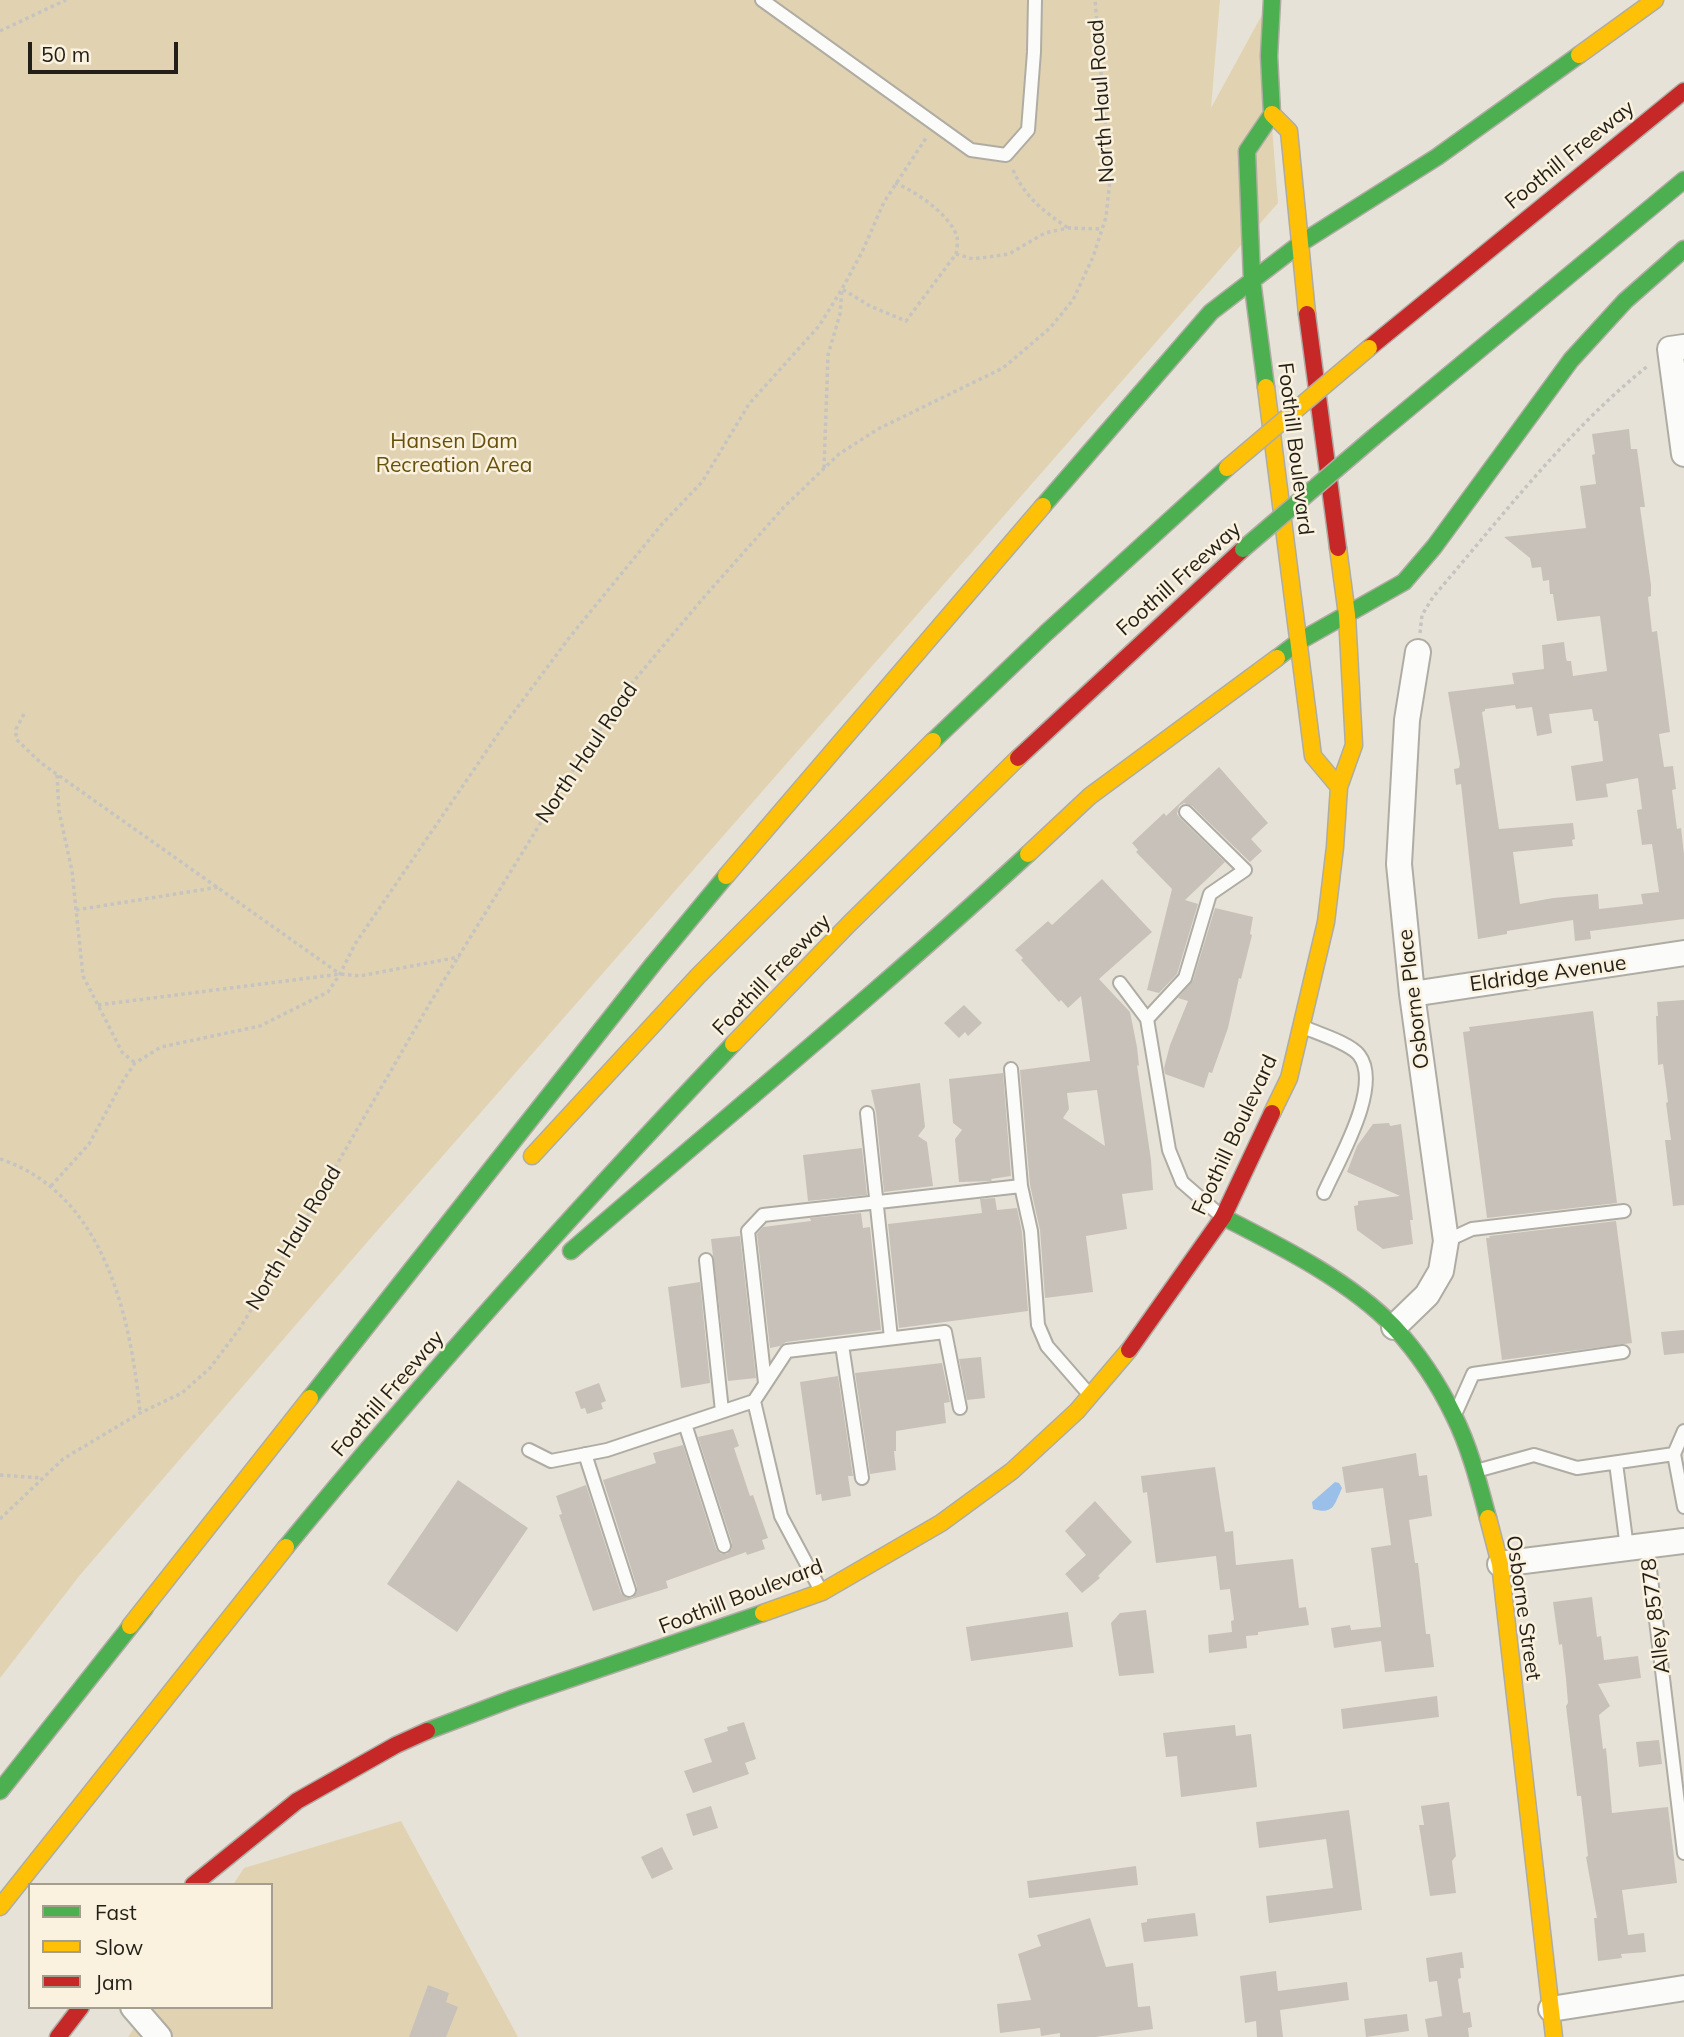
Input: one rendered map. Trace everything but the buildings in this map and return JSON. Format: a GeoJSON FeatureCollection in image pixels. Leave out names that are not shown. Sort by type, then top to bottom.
{"type":"FeatureCollection","features":[{"type":"Feature","properties":{"kind":"main road","name":"Foothill Boulevard"},"geometry":{"type":"LineString","coordinates":[[1272,0],[1269,56],[1272,114],[1247,150],[1252,280],[1313,756],[1339,787]]}},
{"type":"Feature","properties":{"kind":"main road"},"geometry":{"type":"LineString","coordinates":[[0,1791],[654,963],[756,840],[1211,312],[1300,243],[1437,158],[1655,0]]}},
{"type":"Feature","properties":{"kind":"main road","name":"Foothill Freeway"},"geometry":{"type":"LineString","coordinates":[[520,1169],[679,997],[873,798],[1035,642],[1227,468],[1369,348],[1684,91]]}},
{"type":"Feature","properties":{"kind":"main road","name":"Foothill Boulevard"},"geometry":{"type":"LineString","coordinates":[[195,1883],[247,1839],[298,1801],[396,1745],[501,1702],[683,1642],[822,1592],[882,1559],[961,1508],[1012,1471],[1077,1411],[1136,1342],[1223,1217],[1289,1078],[1326,922],[1339,787],[1354,746],[1347,615],[1308,322],[1289,131],[1272,114]]}},
{"type":"Feature","properties":{"kind":"main road","name":"Foothill Freeway"},"geometry":{"type":"LineString","coordinates":[[0,1907],[186,1671],[328,1497],[471,1331],[694,1086],[845,929],[1014,762],[1243,549],[1684,180]]}},
{"type":"Feature","properties":{"kind":"main road"},"geometry":{"type":"LineString","coordinates":[[471,1331],[549,1269],[933,942],[1090,796],[1298,642],[1404,582],[1571,360],[1625,301],[1684,249]]}},
{"type":"Feature","properties":{"kind":"main road","name":"Osborne Street"},"geometry":{"type":"LineString","coordinates":[[1223,1217],[1289,1251],[1360,1298],[1394,1327],[1427,1368],[1455,1417],[1475,1471],[1500,1564],[1554,2037]]}},
{"type":"Feature","properties":{"kind":"main road"},"geometry":{"type":"LineString","coordinates":[[130,1626],[280,1442],[451,1246]]}},
{"type":"Feature","properties":{"kind":"main road"},"geometry":{"type":"LineString","coordinates":[[58,2037],[79,2009]]}},
{"type":"Feature","properties":{"kind":"street"},"geometry":{"type":"LineString","coordinates":[[1677,348],[1684,454]]}},
{"type":"Feature","properties":{"kind":"street","name":"Osborne Place"},"geometry":{"type":"LineString","coordinates":[[1394,1327],[1427,1295],[1441,1271],[1446,1241],[1412,994],[1399,863],[1407,720],[1418,652]]}},
{"type":"Feature","properties":{"kind":"street","name":"Eldridge Avenue"},"geometry":{"type":"LineString","coordinates":[[1412,994],[1684,953]]}},
{"type":"Feature","properties":{"kind":"street"},"geometry":{"type":"LineString","coordinates":[[1500,1564],[1684,1541]]}},
{"type":"Feature","properties":{"kind":"street"},"geometry":{"type":"LineString","coordinates":[[1551,2008],[1684,1988]]}},
{"type":"Feature","properties":{"kind":"street"},"geometry":{"type":"LineString","coordinates":[[135,2009],[159,2037]]}},
{"type":"Feature","properties":{"kind":"lane"},"geometry":{"type":"LineString","coordinates":[[762,0],[971,150],[1006,155],[1028,130],[1035,0]]}},
{"type":"Feature","properties":{"kind":"lane"},"geometry":{"type":"LineString","coordinates":[[1147,1020],[1185,978],[1210,894],[1245,870],[1186,812]]}},
{"type":"Feature","properties":{"kind":"lane"},"geometry":{"type":"LineString","coordinates":[[1120,983],[1147,1020],[1169,1150],[1182,1182],[1223,1217]]}},
{"type":"Feature","properties":{"kind":"lane"},"geometry":{"type":"LineString","coordinates":[[1302,1027],[1353,1049],[1361,1057],[1367,1075],[1362,1108],[1324,1193]]}},
{"type":"Feature","properties":{"kind":"lane"},"geometry":{"type":"LineString","coordinates":[[1011,1069],[1021,1186],[1031,1231],[1038,1325],[1047,1346],[1090,1396]]}},
{"type":"Feature","properties":{"kind":"lane"},"geometry":{"type":"LineString","coordinates":[[867,1113],[891,1338]]}},
{"type":"Feature","properties":{"kind":"lane"},"geometry":{"type":"LineString","coordinates":[[765,1383],[748,1231],[763,1215],[1021,1186]]}},
{"type":"Feature","properties":{"kind":"lane"},"geometry":{"type":"LineString","coordinates":[[1446,1241],[1472,1229],[1624,1211]]}},
{"type":"Feature","properties":{"kind":"lane"},"geometry":{"type":"LineString","coordinates":[[706,1261],[722,1412]]}},
{"type":"Feature","properties":{"kind":"lane"},"geometry":{"type":"LineString","coordinates":[[529,1450],[551,1461],[607,1450],[754,1401],[787,1351],[945,1332],[960,1408]]}},
{"type":"Feature","properties":{"kind":"lane"},"geometry":{"type":"LineString","coordinates":[[842,1345],[862,1478]]}},
{"type":"Feature","properties":{"kind":"lane"},"geometry":{"type":"LineString","coordinates":[[1455,1417],[1473,1374],[1623,1352]]}},
{"type":"Feature","properties":{"kind":"lane"},"geometry":{"type":"LineString","coordinates":[[754,1401],[781,1516],[822,1592]]}},
{"type":"Feature","properties":{"kind":"lane"},"geometry":{"type":"LineString","coordinates":[[685,1424],[724,1546]]}},
{"type":"Feature","properties":{"kind":"lane"},"geometry":{"type":"LineString","coordinates":[[1684,1431],[1674,1454],[1684,1507]]}},
{"type":"Feature","properties":{"kind":"lane"},"geometry":{"type":"LineString","coordinates":[[585,1454],[629,1590]]}},
{"type":"Feature","properties":{"kind":"lane"},"geometry":{"type":"LineString","coordinates":[[1475,1471],[1534,1455],[1577,1468],[1674,1454]]}},
{"type":"Feature","properties":{"kind":"lane","name":"Alley 85778"},"geometry":{"type":"LineString","coordinates":[[1616,1463],[1637,1547],[1684,1853]]}},
{"type":"Feature","properties":{"kind":"path"},"geometry":{"type":"LineString","coordinates":[[0,31],[66,0]]}},
{"type":"Feature","properties":{"kind":"path","name":"North Haul Road"},"geometry":{"type":"LineString","coordinates":[[0,1519],[63,1459],[140,1413],[182,1393],[210,1368],[240,1328],[459,957],[570,775],[627,689],[775,517],[839,454],[878,429],[1003,368],[1050,328],[1073,300],[1093,257],[1106,217],[1110,180],[1094,0]]}},
{"type":"Feature","properties":{"kind":"path"},"geometry":{"type":"LineString","coordinates":[[51,1186],[89,1143],[135,1063],[161,1047],[260,1026],[328,992],[341,974],[355,944],[505,724],[569,638],[662,524],[702,482],[749,404],[819,326],[842,289],[895,183],[936,125]]}},
{"type":"Feature","properties":{"kind":"path"},"geometry":{"type":"LineString","coordinates":[[1006,155],[1021,187],[1038,208],[1068,228]]}},
{"type":"Feature","properties":{"kind":"path"},"geometry":{"type":"LineString","coordinates":[[842,289],[870,306],[906,321],[956,254],[957,237],[943,216],[913,190],[895,183]]}},
{"type":"Feature","properties":{"kind":"path"},"geometry":{"type":"LineString","coordinates":[[956,254],[972,259],[1009,254],[1045,233],[1068,228],[1102,229]]}},
{"type":"Feature","properties":{"kind":"path"},"geometry":{"type":"LineString","coordinates":[[824,468],[828,355],[840,314],[842,289]]}},
{"type":"Feature","properties":{"kind":"path"},"geometry":{"type":"LineString","coordinates":[[1418,652],[1422,615],[1433,597],[1559,451],[1634,377],[1677,348]]}},
{"type":"Feature","properties":{"kind":"path"},"geometry":{"type":"LineString","coordinates":[[24,714],[16,729],[16,739],[41,763],[341,974]]}},
{"type":"Feature","properties":{"kind":"path"},"geometry":{"type":"LineString","coordinates":[[57,774],[59,811],[72,871],[83,976],[122,1052],[135,1063]]}},
{"type":"Feature","properties":{"kind":"path"},"geometry":{"type":"LineString","coordinates":[[76,910],[219,887]]}},
{"type":"Feature","properties":{"kind":"path"},"geometry":{"type":"LineString","coordinates":[[98,1005],[341,974],[360,976],[459,957]]}},
{"type":"Feature","properties":{"kind":"path"},"geometry":{"type":"LineString","coordinates":[[0,1159],[51,1186],[81,1221],[106,1261],[122,1304],[137,1378],[140,1413]]}},
{"type":"Feature","properties":{"kind":"path"},"geometry":{"type":"LineString","coordinates":[[0,1475],[42,1478]]}},
{"type":"Feature","properties":{"kind":"green space","name":"Hansen Dam Recreation Area"},"geometry":{"type":"Polygon","coordinates":[[[0,0],[1220,0],[1211,108],[1263,13],[1278,203],[369,1240],[80,1575],[0,1678],[0,0]]]}},
{"type":"Feature","properties":{"kind":"green space"},"geometry":{"type":"Polygon","coordinates":[[[401,1821],[518,2037],[128,2037],[147,2009],[273,2009],[273,1883],[234,1883],[244,1868],[401,1821]]]}},
{"type":"Feature","properties":{"kind":"water"},"geometry":{"type":"Polygon","coordinates":[[[1335,1482],[1342,1488],[1335,1504],[1325,1511],[1313,1509],[1312,1502],[1335,1482]]]}},
{"type":"Feature","properties":{"kind":"traffic: fast"},"geometry":{"type":"LineString","coordinates":[[1266,387],[1252,280],[1247,151],[1272,114],[1269,56],[1272,0]]}},
{"type":"Feature","properties":{"kind":"traffic: fast"},"geometry":{"type":"LineString","coordinates":[[1043,506],[1211,312],[1301,243],[1437,157],[1579,55]]}},
{"type":"Feature","properties":{"kind":"traffic: fast"},"geometry":{"type":"LineString","coordinates":[[1374,437],[1684,180]]}},
{"type":"Feature","properties":{"kind":"traffic: fast"},"geometry":{"type":"LineString","coordinates":[[1277,658],[1298,642],[1404,582],[1434,547],[1571,360],[1625,301],[1684,249]]}},
{"type":"Feature","properties":{"kind":"traffic: fast"},"geometry":{"type":"LineString","coordinates":[[1243,549],[1374,437]]}},
{"type":"Feature","properties":{"kind":"traffic: fast"},"geometry":{"type":"LineString","coordinates":[[933,741],[1046,633],[1227,468]]}},
{"type":"Feature","properties":{"kind":"traffic: fast"},"geometry":{"type":"LineString","coordinates":[[571,1251],[858,1005],[1028,854]]}},
{"type":"Feature","properties":{"kind":"traffic: fast"},"geometry":{"type":"LineString","coordinates":[[310,1398],[726,876]]}},
{"type":"Feature","properties":{"kind":"traffic: fast"},"geometry":{"type":"LineString","coordinates":[[286,1547],[505,1291],[733,1044]]}},
{"type":"Feature","properties":{"kind":"traffic: fast"},"geometry":{"type":"LineString","coordinates":[[1223,1217],[1291,1252],[1336,1280],[1376,1310],[1403,1337],[1442,1393],[1460,1428],[1488,1518]]}},
{"type":"Feature","properties":{"kind":"traffic: fast"},"geometry":{"type":"LineString","coordinates":[[0,1791],[145,1608]]}},
{"type":"Feature","properties":{"kind":"traffic: fast"},"geometry":{"type":"LineString","coordinates":[[427,1731],[514,1698],[763,1613]]}},
{"type":"Feature","properties":{"kind":"traffic: slow"},"geometry":{"type":"LineString","coordinates":[[1579,55],[1655,0]]}},
{"type":"Feature","properties":{"kind":"traffic: slow"},"geometry":{"type":"LineString","coordinates":[[1272,114],[1289,131],[1307,314]]}},
{"type":"Feature","properties":{"kind":"traffic: slow"},"geometry":{"type":"LineString","coordinates":[[1227,468],[1369,348]]}},
{"type":"Feature","properties":{"kind":"traffic: slow"},"geometry":{"type":"LineString","coordinates":[[1266,387],[1313,756],[1339,787]]}},
{"type":"Feature","properties":{"kind":"traffic: slow"},"geometry":{"type":"LineString","coordinates":[[726,876],[1043,506]]}},
{"type":"Feature","properties":{"kind":"traffic: slow"},"geometry":{"type":"LineString","coordinates":[[1272,1113],[1289,1078],[1326,922],[1339,787],[1354,745],[1347,615],[1338,548]]}},
{"type":"Feature","properties":{"kind":"traffic: slow"},"geometry":{"type":"LineString","coordinates":[[1028,854],[1090,796],[1277,658]]}},
{"type":"Feature","properties":{"kind":"traffic: slow"},"geometry":{"type":"LineString","coordinates":[[532,1156],[698,976],[933,741]]}},
{"type":"Feature","properties":{"kind":"traffic: slow"},"geometry":{"type":"LineString","coordinates":[[733,1044],[849,924],[1018,758]]}},
{"type":"Feature","properties":{"kind":"traffic: slow"},"geometry":{"type":"LineString","coordinates":[[763,1613],[822,1592],[941,1523],[1012,1471],[1077,1411],[1129,1350]]}},
{"type":"Feature","properties":{"kind":"traffic: slow"},"geometry":{"type":"LineString","coordinates":[[130,1626],[310,1398]]}},
{"type":"Feature","properties":{"kind":"traffic: slow"},"geometry":{"type":"LineString","coordinates":[[1488,1518],[1500,1564],[1554,2037]]}},
{"type":"Feature","properties":{"kind":"traffic: slow"},"geometry":{"type":"LineString","coordinates":[[0,1907],[286,1547]]}},
{"type":"Feature","properties":{"kind":"traffic: jam"},"geometry":{"type":"LineString","coordinates":[[1369,348],[1684,91]]}},
{"type":"Feature","properties":{"kind":"traffic: jam"},"geometry":{"type":"LineString","coordinates":[[1307,314],[1338,548]]}},
{"type":"Feature","properties":{"kind":"traffic: jam"},"geometry":{"type":"LineString","coordinates":[[1018,758],[1243,549]]}},
{"type":"Feature","properties":{"kind":"traffic: jam"},"geometry":{"type":"LineString","coordinates":[[1129,1350],[1223,1217],[1272,1113]]}},
{"type":"Feature","properties":{"kind":"traffic: jam"},"geometry":{"type":"LineString","coordinates":[[195,1883],[297,1801],[396,1745],[427,1731]]}},
{"type":"Feature","properties":{"kind":"traffic: jam"},"geometry":{"type":"LineString","coordinates":[[58,2037],[79,2009]]}}]}
